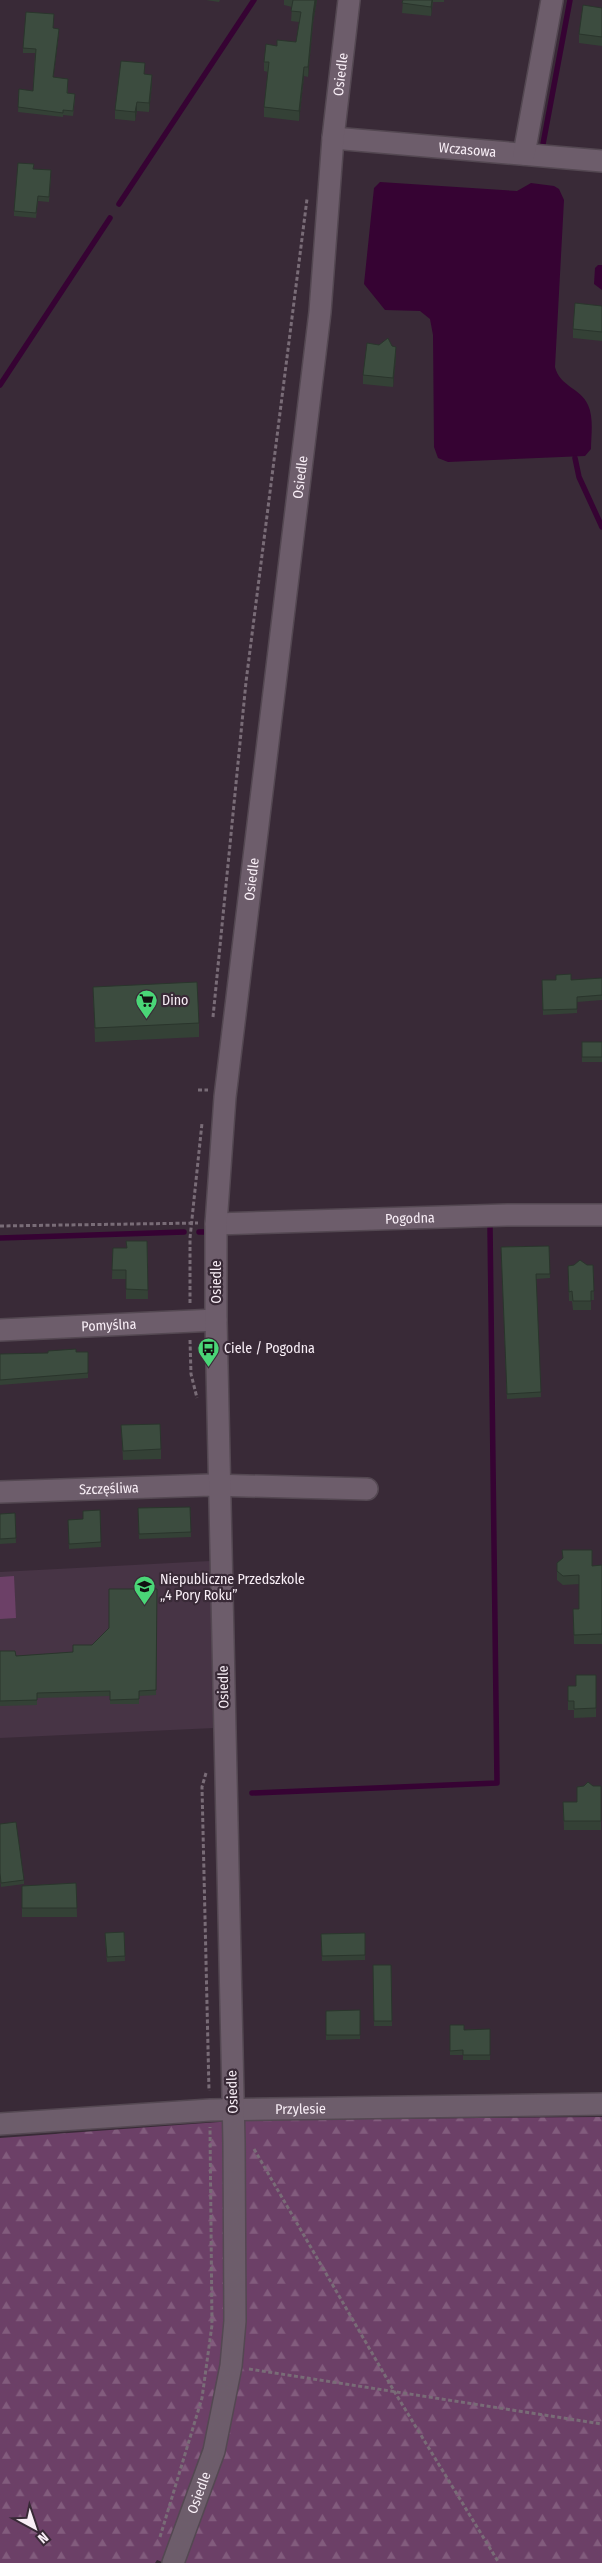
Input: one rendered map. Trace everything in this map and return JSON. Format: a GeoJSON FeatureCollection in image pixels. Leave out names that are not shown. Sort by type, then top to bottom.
{"type":"FeatureCollection","features":[{"type":"Feature","properties":{"kind":"street","name":"Osiedle"},"geometry":{"type":"LineString","coordinates":[[173,2563],[214,2451],[231,2366],[235,2321],[218,1485],[216,1224],[225,1097],[320,312],[333,138],[349,0]]}},
{"type":"Feature","properties":{"kind":"street"},"geometry":{"type":"LineString","coordinates":[[524,154],[552,0]]}},
{"type":"Feature","properties":{"kind":"street","name":"Wczasowa"},"geometry":{"type":"LineString","coordinates":[[333,138],[602,161]]}},
{"type":"Feature","properties":{"kind":"street","name":"Pogodna"},"geometry":{"type":"LineString","coordinates":[[216,1224],[507,1215],[602,1215]]}},
{"type":"Feature","properties":{"kind":"street","name":"Pomyślna"},"geometry":{"type":"LineString","coordinates":[[0,1330],[216,1320]]}},
{"type":"Feature","properties":{"kind":"street","name":"Szczęśliwa"},"geometry":{"type":"LineString","coordinates":[[0,1492],[218,1485],[367,1489]]}},
{"type":"Feature","properties":{"kind":"street","name":"Przylesie"},"geometry":{"type":"LineString","coordinates":[[0,2124],[232,2109],[602,2104]]}},
{"type":"Feature","properties":{"kind":"path"},"geometry":{"type":"LineString","coordinates":[[0,1226],[191,1222],[216,1224]]}},
{"type":"Feature","properties":{"kind":"path"},"geometry":{"type":"LineString","coordinates":[[251,2144],[394,2392],[499,2563]]}},
{"type":"Feature","properties":{"kind":"path"},"geometry":{"type":"LineString","coordinates":[[231,2366],[602,2424]]}},
{"type":"Feature","properties":{"kind":"shaded area"},"geometry":{"type":"Polygon","coordinates":[[[380,182],[517,191],[531,183],[554,186],[559,189],[564,200],[555,367],[561,379],[585,399],[590,410],[592,421],[591,449],[585,456],[448,462],[438,458],[434,447],[433,335],[430,319],[420,311],[385,310],[364,284],[374,188],[380,182]]]}},
{"type":"Feature","properties":{"kind":"shaded area"},"geometry":{"type":"Polygon","coordinates":[[[598,265],[602,265],[602,290],[594,284],[595,268],[598,265]]]}},
{"type":"Feature","properties":{"kind":"shaded area"},"geometry":{"type":"Polygon","coordinates":[[[210,1561],[214,1728],[0,1738],[0,1572],[210,1561]]]}},
{"type":"Feature","properties":{"kind":"green space"},"geometry":{"type":"Polygon","coordinates":[[[14,1576],[16,1618],[0,1619],[0,1577],[14,1576]]]}},
{"type":"Feature","properties":{"kind":"green space"},"geometry":{"type":"Polygon","coordinates":[[[602,2117],[602,2563],[165,2563],[157,2560],[155,2563],[0,2563],[0,2138],[247,2120],[602,2117]]]}},
{"type":"Feature","properties":{"kind":"building"},"geometry":{"type":"Polygon","coordinates":[[[293,0],[315,0],[308,67],[304,67],[299,111],[264,107],[269,62],[264,62],[266,44],[277,46],[277,40],[296,42],[301,12],[291,11],[293,0]]]}},
{"type":"Feature","properties":{"kind":"building"},"geometry":{"type":"Polygon","coordinates":[[[403,0],[432,0],[431,7],[402,3],[403,0]]]}},
{"type":"Feature","properties":{"kind":"building"},"geometry":{"type":"Polygon","coordinates":[[[583,5],[602,8],[602,37],[579,34],[583,5]]]}},
{"type":"Feature","properties":{"kind":"building"},"geometry":{"type":"Polygon","coordinates":[[[26,12],[54,14],[53,28],[59,29],[53,77],[68,79],[67,93],[75,94],[73,111],[63,110],[63,113],[18,107],[19,89],[33,91],[36,49],[23,48],[26,12]]]}},
{"type":"Feature","properties":{"kind":"building"},"geometry":{"type":"Polygon","coordinates":[[[121,61],[145,63],[144,74],[152,75],[149,103],[137,102],[135,112],[115,110],[121,61]]]}},
{"type":"Feature","properties":{"kind":"building"},"geometry":{"type":"Polygon","coordinates":[[[18,163],[34,164],[33,169],[51,170],[49,197],[38,196],[36,213],[14,211],[18,163]]]}},
{"type":"Feature","properties":{"kind":"building"},"geometry":{"type":"Polygon","coordinates":[[[575,303],[602,306],[602,332],[573,329],[575,303]]]}},
{"type":"Feature","properties":{"kind":"building"},"geometry":{"type":"Polygon","coordinates":[[[388,338],[392,346],[396,347],[393,378],[363,375],[367,343],[379,345],[388,338]]]}},
{"type":"Feature","properties":{"kind":"building"},"geometry":{"type":"Polygon","coordinates":[[[571,974],[571,980],[602,978],[602,995],[577,997],[577,1009],[543,1010],[542,980],[556,980],[556,975],[571,974]]]}},
{"type":"Feature","properties":{"kind":"building","name":"Dino"},"geometry":{"type":"Polygon","coordinates":[[[197,982],[199,1023],[95,1028],[93,987],[197,982]]]}},
{"type":"Feature","properties":{"kind":"building"},"geometry":{"type":"Polygon","coordinates":[[[582,1042],[602,1042],[602,1057],[582,1057],[582,1042]]]}},
{"type":"Feature","properties":{"kind":"building"},"geometry":{"type":"Polygon","coordinates":[[[126,1241],[147,1241],[148,1290],[126,1289],[126,1270],[112,1270],[113,1248],[127,1248],[126,1241]]]}},
{"type":"Feature","properties":{"kind":"building"},"geometry":{"type":"Polygon","coordinates":[[[549,1246],[550,1274],[536,1274],[541,1392],[507,1394],[501,1247],[549,1246]]]}},
{"type":"Feature","properties":{"kind":"building"},"geometry":{"type":"Polygon","coordinates":[[[580,1260],[587,1265],[593,1265],[594,1291],[591,1291],[591,1301],[573,1301],[572,1291],[569,1292],[568,1266],[574,1265],[580,1260]]]}},
{"type":"Feature","properties":{"kind":"building"},"geometry":{"type":"Polygon","coordinates":[[[76,1349],[76,1352],[88,1352],[88,1373],[0,1380],[0,1354],[48,1353],[48,1351],[76,1349]]]}},
{"type":"Feature","properties":{"kind":"building"},"geometry":{"type":"Polygon","coordinates":[[[160,1424],[161,1449],[123,1451],[121,1425],[160,1424]]]}},
{"type":"Feature","properties":{"kind":"building"},"geometry":{"type":"Polygon","coordinates":[[[190,1507],[191,1532],[139,1534],[138,1508],[190,1507]]]}},
{"type":"Feature","properties":{"kind":"building"},"geometry":{"type":"Polygon","coordinates":[[[100,1510],[101,1542],[69,1544],[68,1520],[83,1519],[83,1511],[100,1510]]]}},
{"type":"Feature","properties":{"kind":"building"},"geometry":{"type":"Polygon","coordinates":[[[15,1513],[16,1538],[0,1539],[0,1514],[15,1513]]]}},
{"type":"Feature","properties":{"kind":"building"},"geometry":{"type":"Polygon","coordinates":[[[562,1550],[592,1550],[592,1566],[602,1565],[602,1634],[574,1635],[573,1609],[579,1609],[579,1575],[563,1576],[557,1571],[557,1563],[563,1558],[562,1550]]]}},
{"type":"Feature","properties":{"kind":"building"},"geometry":{"type":"Polygon","coordinates":[[[109,1589],[157,1589],[156,1690],[139,1691],[139,1699],[110,1700],[110,1691],[37,1693],[37,1700],[0,1701],[0,1651],[15,1651],[16,1656],[73,1652],[73,1645],[92,1645],[109,1628],[109,1589]]]}},
{"type":"Feature","properties":{"kind":"building"},"geometry":{"type":"Polygon","coordinates":[[[576,1675],[596,1675],[596,1708],[574,1709],[574,1701],[568,1701],[568,1686],[576,1686],[576,1675]]]}},
{"type":"Feature","properties":{"kind":"building"},"geometry":{"type":"Polygon","coordinates":[[[588,1782],[593,1786],[601,1786],[601,1821],[564,1821],[563,1802],[577,1802],[577,1787],[584,1786],[588,1782]]]}},
{"type":"Feature","properties":{"kind":"building"},"geometry":{"type":"Polygon","coordinates":[[[16,1822],[24,1880],[1,1883],[0,1824],[16,1822]]]}},
{"type":"Feature","properties":{"kind":"building"},"geometry":{"type":"Polygon","coordinates":[[[76,1883],[77,1908],[22,1908],[22,1886],[76,1883]]]}},
{"type":"Feature","properties":{"kind":"building"},"geometry":{"type":"Polygon","coordinates":[[[124,1932],[125,1956],[107,1957],[105,1933],[124,1932]]]}},
{"type":"Feature","properties":{"kind":"building"},"geometry":{"type":"Polygon","coordinates":[[[365,1933],[365,1955],[322,1956],[321,1934],[365,1933]]]}},
{"type":"Feature","properties":{"kind":"building"},"geometry":{"type":"Polygon","coordinates":[[[373,1965],[391,1965],[392,2021],[374,2021],[373,1965]]]}},
{"type":"Feature","properties":{"kind":"building"},"geometry":{"type":"Polygon","coordinates":[[[360,2010],[360,2035],[326,2035],[326,2011],[360,2010]]]}},
{"type":"Feature","properties":{"kind":"building"},"geometry":{"type":"Polygon","coordinates":[[[450,2025],[464,2025],[464,2030],[490,2029],[490,2055],[463,2055],[463,2050],[450,2051],[450,2025]]]}},
{"type":"Feature","properties":{"kind":"waterway"},"geometry":{"type":"LineString","coordinates":[[119,204],[254,0]]}},
{"type":"Feature","properties":{"kind":"waterway"},"geometry":{"type":"LineString","coordinates":[[543,144],[570,0]]}},
{"type":"Feature","properties":{"kind":"waterway"},"geometry":{"type":"LineString","coordinates":[[0,385],[110,218]]}},
{"type":"Feature","properties":{"kind":"waterway"},"geometry":{"type":"LineString","coordinates":[[575,458],[579,477],[602,527]]}},
{"type":"Feature","properties":{"kind":"waterway"},"geometry":{"type":"LineString","coordinates":[[252,1793],[497,1783],[490,1226]]}},
{"type":"Feature","properties":{"kind":"waterway"},"geometry":{"type":"LineString","coordinates":[[0,1238],[184,1232]]}},
{"type":"Feature","properties":{"kind":"waterway"},"geometry":{"type":"LineString","coordinates":[[199,1232],[205,1232]]}},
{"type":"Feature","properties":{"kind":"place","name":"Dino"},"geometry":{"type":"Point","coordinates":[146,1019]}},
{"type":"Feature","properties":{"kind":"place","name":"Ciele / Pogodna"},"geometry":{"type":"Point","coordinates":[208,1367]}},
{"type":"Feature","properties":{"kind":"place","name":"Niepubliczne Przedszkole „4 Pory Roku”"},"geometry":{"type":"Point","coordinates":[144,1606]}}]}
